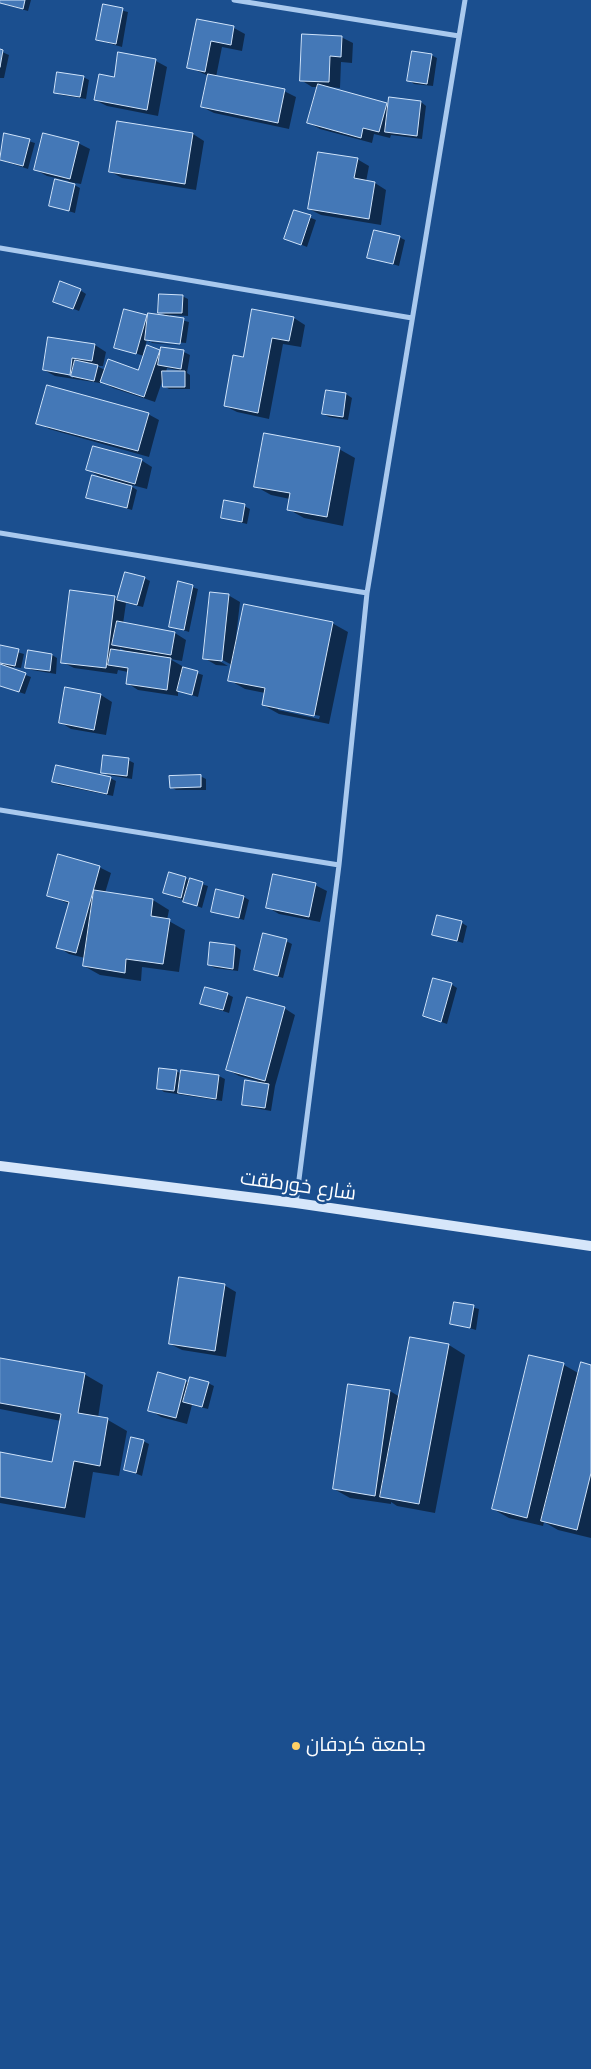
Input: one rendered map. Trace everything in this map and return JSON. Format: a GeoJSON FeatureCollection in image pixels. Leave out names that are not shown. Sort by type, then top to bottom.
{"type":"FeatureCollection","features":[{"type":"Feature","properties":{"kind":"street"},"geometry":{"type":"LineString","coordinates":[[234,0],[459,36]]}},
{"type":"Feature","properties":{"kind":"street"},"geometry":{"type":"LineString","coordinates":[[296,1202],[339,865],[367,594],[465,0]]}},
{"type":"Feature","properties":{"kind":"street"},"geometry":{"type":"LineString","coordinates":[[0,248],[412,318]]}},
{"type":"Feature","properties":{"kind":"street"},"geometry":{"type":"LineString","coordinates":[[0,533],[367,594]]}},
{"type":"Feature","properties":{"kind":"street"},"geometry":{"type":"LineString","coordinates":[[0,810],[339,865]]}},
{"type":"Feature","properties":{"kind":"street","name":"شارع خورطقت"},"geometry":{"type":"LineString","coordinates":[[0,1166],[296,1202],[591,1246]]}},
{"type":"Feature","properties":{"kind":"building"},"geometry":{"type":"Polygon","coordinates":[[[0,0],[25,0],[23,9],[0,3],[0,0]]]}},
{"type":"Feature","properties":{"kind":"building"},"geometry":{"type":"Polygon","coordinates":[[[103,4],[123,8],[116,44],[96,40],[103,4]]]}},
{"type":"Feature","properties":{"kind":"building"},"geometry":{"type":"Polygon","coordinates":[[[197,19],[234,26],[231,45],[211,41],[205,72],[187,68],[197,19]]]}},
{"type":"Feature","properties":{"kind":"building"},"geometry":{"type":"Polygon","coordinates":[[[302,34],[342,36],[341,57],[330,56],[329,82],[300,81],[302,34]]]}},
{"type":"Feature","properties":{"kind":"building"},"geometry":{"type":"Polygon","coordinates":[[[0,49],[3,50],[0,67],[0,49]]]}},
{"type":"Feature","properties":{"kind":"building"},"geometry":{"type":"Polygon","coordinates":[[[412,51],[432,54],[427,84],[407,81],[412,51]]]}},
{"type":"Feature","properties":{"kind":"building"},"geometry":{"type":"Polygon","coordinates":[[[118,52],[156,59],[147,110],[94,100],[99,74],[114,77],[118,52]]]}},
{"type":"Feature","properties":{"kind":"building"},"geometry":{"type":"Polygon","coordinates":[[[57,72],[84,76],[80,97],[54,93],[57,72]]]}},
{"type":"Feature","properties":{"kind":"building"},"geometry":{"type":"Polygon","coordinates":[[[208,74],[285,89],[278,123],[201,107],[208,74]]]}},
{"type":"Feature","properties":{"kind":"building"},"geometry":{"type":"Polygon","coordinates":[[[318,84],[387,103],[379,132],[363,128],[361,138],[307,123],[318,84]]]}},
{"type":"Feature","properties":{"kind":"building"},"geometry":{"type":"Polygon","coordinates":[[[389,97],[421,101],[417,136],[385,132],[389,97]]]}},
{"type":"Feature","properties":{"kind":"building"},"geometry":{"type":"Polygon","coordinates":[[[117,121],[193,133],[185,184],[109,172],[117,121]]]}},
{"type":"Feature","properties":{"kind":"building"},"geometry":{"type":"Polygon","coordinates":[[[4,133],[30,139],[23,166],[0,160],[4,133]]]}},
{"type":"Feature","properties":{"kind":"building"},"geometry":{"type":"Polygon","coordinates":[[[43,133],[79,142],[70,179],[34,170],[43,133]]]}},
{"type":"Feature","properties":{"kind":"building"},"geometry":{"type":"Polygon","coordinates":[[[318,152],[358,158],[354,178],[375,182],[369,219],[308,209],[318,152]]]}},
{"type":"Feature","properties":{"kind":"building"},"geometry":{"type":"Polygon","coordinates":[[[55,179],[75,184],[69,211],[49,206],[55,179]]]}},
{"type":"Feature","properties":{"kind":"building"},"geometry":{"type":"Polygon","coordinates":[[[294,210],[311,215],[301,245],[284,239],[294,210]]]}},
{"type":"Feature","properties":{"kind":"building"},"geometry":{"type":"Polygon","coordinates":[[[374,230],[400,236],[393,264],[367,258],[374,230]]]}},
{"type":"Feature","properties":{"kind":"building"},"geometry":{"type":"Polygon","coordinates":[[[60,281],[81,289],[73,309],[53,302],[60,281]]]}},
{"type":"Feature","properties":{"kind":"building"},"geometry":{"type":"Polygon","coordinates":[[[159,294],[183,295],[182,313],[158,313],[159,294]]]}},
{"type":"Feature","properties":{"kind":"building"},"geometry":{"type":"Polygon","coordinates":[[[124,309],[147,315],[136,354],[114,348],[124,309]]]}},
{"type":"Feature","properties":{"kind":"building"},"geometry":{"type":"Polygon","coordinates":[[[252,309],[294,317],[289,341],[272,338],[258,413],[224,406],[233,355],[243,357],[252,309]]]}},
{"type":"Feature","properties":{"kind":"building"},"geometry":{"type":"Polygon","coordinates":[[[148,313],[184,318],[180,344],[145,340],[148,313]]]}},
{"type":"Feature","properties":{"kind":"building"},"geometry":{"type":"Polygon","coordinates":[[[48,337],[95,344],[92,361],[72,358],[70,375],[43,370],[48,337]]]}},
{"type":"Feature","properties":{"kind":"building"},"geometry":{"type":"Polygon","coordinates":[[[147,345],[160,350],[144,397],[100,382],[108,359],[138,370],[147,345]]]}},
{"type":"Feature","properties":{"kind":"building"},"geometry":{"type":"Polygon","coordinates":[[[161,347],[184,350],[181,369],[158,365],[161,347]]]}},
{"type":"Feature","properties":{"kind":"building"},"geometry":{"type":"Polygon","coordinates":[[[75,360],[98,365],[94,381],[71,376],[75,360]]]}},
{"type":"Feature","properties":{"kind":"building"},"geometry":{"type":"Polygon","coordinates":[[[162,371],[185,371],[185,387],[163,387],[162,371]]]}},
{"type":"Feature","properties":{"kind":"building"},"geometry":{"type":"Polygon","coordinates":[[[47,385],[149,413],[138,451],[36,424],[47,385]]]}},
{"type":"Feature","properties":{"kind":"building"},"geometry":{"type":"Polygon","coordinates":[[[326,390],[346,393],[343,417],[322,414],[326,390]]]}},
{"type":"Feature","properties":{"kind":"building"},"geometry":{"type":"Polygon","coordinates":[[[264,433],[340,447],[327,517],[287,510],[290,493],[254,487],[264,433]]]}},
{"type":"Feature","properties":{"kind":"building"},"geometry":{"type":"Polygon","coordinates":[[[93,446],[142,459],[135,484],[86,470],[93,446]]]}},
{"type":"Feature","properties":{"kind":"building"},"geometry":{"type":"Polygon","coordinates":[[[92,475],[132,486],[127,508],[86,498],[92,475]]]}},
{"type":"Feature","properties":{"kind":"building"},"geometry":{"type":"Polygon","coordinates":[[[224,500],[245,504],[242,522],[221,518],[224,500]]]}},
{"type":"Feature","properties":{"kind":"building"},"geometry":{"type":"Polygon","coordinates":[[[125,572],[145,577],[137,605],[117,600],[125,572]]]}},
{"type":"Feature","properties":{"kind":"building"},"geometry":{"type":"Polygon","coordinates":[[[178,581],[193,585],[184,630],[169,627],[178,581]]]}},
{"type":"Feature","properties":{"kind":"building"},"geometry":{"type":"Polygon","coordinates":[[[70,590],[115,596],[106,668],[61,663],[70,590]]]}},
{"type":"Feature","properties":{"kind":"building"},"geometry":{"type":"Polygon","coordinates":[[[210,592],[229,594],[222,661],[203,659],[210,592]]]}},
{"type":"Feature","properties":{"kind":"building"},"geometry":{"type":"Polygon","coordinates":[[[244,604],[333,622],[314,716],[262,705],[265,688],[228,681],[244,604]]]}},
{"type":"Feature","properties":{"kind":"building"},"geometry":{"type":"Polygon","coordinates":[[[117,621],[175,632],[171,655],[112,645],[117,621]]]}},
{"type":"Feature","properties":{"kind":"building"},"geometry":{"type":"Polygon","coordinates":[[[0,645],[19,649],[15,666],[0,663],[0,645]]]}},
{"type":"Feature","properties":{"kind":"building"},"geometry":{"type":"Polygon","coordinates":[[[111,649],[171,658],[167,690],[126,684],[128,668],[108,665],[111,649]]]}},
{"type":"Feature","properties":{"kind":"building"},"geometry":{"type":"Polygon","coordinates":[[[28,650],[52,654],[50,671],[25,668],[28,650]]]}},
{"type":"Feature","properties":{"kind":"building"},"geometry":{"type":"Polygon","coordinates":[[[0,664],[26,673],[19,692],[0,686],[0,664]]]}},
{"type":"Feature","properties":{"kind":"building"},"geometry":{"type":"Polygon","coordinates":[[[183,667],[198,671],[192,695],[177,691],[183,667]]]}},
{"type":"Feature","properties":{"kind":"building"},"geometry":{"type":"Polygon","coordinates":[[[65,687],[101,694],[94,730],[59,723],[65,687]]]}},
{"type":"Feature","properties":{"kind":"building"},"geometry":{"type":"Polygon","coordinates":[[[103,755],[129,758],[127,776],[101,773],[103,755]]]}},
{"type":"Feature","properties":{"kind":"building"},"geometry":{"type":"Polygon","coordinates":[[[56,765],[111,777],[107,794],[52,782],[56,765]]]}},
{"type":"Feature","properties":{"kind":"building"},"geometry":{"type":"Polygon","coordinates":[[[201,775],[201,787],[170,788],[169,776],[201,775]]]}},
{"type":"Feature","properties":{"kind":"building"},"geometry":{"type":"Polygon","coordinates":[[[58,854],[100,866],[76,953],[56,948],[69,902],[47,896],[58,854]]]}},
{"type":"Feature","properties":{"kind":"building"},"geometry":{"type":"Polygon","coordinates":[[[169,872],[186,877],[181,898],[163,893],[169,872]]]}},
{"type":"Feature","properties":{"kind":"building"},"geometry":{"type":"Polygon","coordinates":[[[273,874],[316,883],[309,917],[266,908],[273,874]]]}},
{"type":"Feature","properties":{"kind":"building"},"geometry":{"type":"Polygon","coordinates":[[[190,878],[203,882],[197,906],[183,902],[190,878]]]}},
{"type":"Feature","properties":{"kind":"building"},"geometry":{"type":"Polygon","coordinates":[[[216,889],[244,896],[239,918],[211,912],[216,889]]]}},
{"type":"Feature","properties":{"kind":"building"},"geometry":{"type":"Polygon","coordinates":[[[94,890],[153,899],[151,916],[170,919],[163,964],[126,959],[125,973],[83,966],[94,890]]]}},
{"type":"Feature","properties":{"kind":"building"},"geometry":{"type":"Polygon","coordinates":[[[437,915],[462,921],[457,941],[432,935],[437,915]]]}},
{"type":"Feature","properties":{"kind":"building"},"geometry":{"type":"Polygon","coordinates":[[[263,933],[287,939],[278,976],[254,970],[263,933]]]}},
{"type":"Feature","properties":{"kind":"building"},"geometry":{"type":"Polygon","coordinates":[[[210,942],[235,945],[233,969],[208,965],[210,942]]]}},
{"type":"Feature","properties":{"kind":"building"},"geometry":{"type":"Polygon","coordinates":[[[433,978],[452,983],[441,1022],[423,1016],[433,978]]]}},
{"type":"Feature","properties":{"kind":"building"},"geometry":{"type":"Polygon","coordinates":[[[205,987],[228,993],[223,1010],[200,1004],[205,987]]]}},
{"type":"Feature","properties":{"kind":"building"},"geometry":{"type":"Polygon","coordinates":[[[247,997],[285,1007],[265,1081],[226,1070],[247,997]]]}},
{"type":"Feature","properties":{"kind":"building"},"geometry":{"type":"Polygon","coordinates":[[[159,1068],[177,1070],[174,1091],[157,1089],[159,1068]]]}},
{"type":"Feature","properties":{"kind":"building"},"geometry":{"type":"Polygon","coordinates":[[[181,1070],[219,1075],[216,1099],[178,1093],[181,1070]]]}},
{"type":"Feature","properties":{"kind":"building"},"geometry":{"type":"Polygon","coordinates":[[[245,1080],[269,1084],[265,1108],[242,1105],[245,1080]]]}},
{"type":"Feature","properties":{"kind":"building"},"geometry":{"type":"Polygon","coordinates":[[[179,1277],[225,1284],[215,1351],[169,1344],[179,1277]]]}},
{"type":"Feature","properties":{"kind":"building"},"geometry":{"type":"Polygon","coordinates":[[[454,1302],[474,1305],[470,1328],[450,1324],[454,1302]]]}},
{"type":"Feature","properties":{"kind":"building"},"geometry":{"type":"Polygon","coordinates":[[[410,1337],[449,1344],[419,1504],[380,1497],[410,1337]]]}},
{"type":"Feature","properties":{"kind":"building"},"geometry":{"type":"Polygon","coordinates":[[[529,1355],[564,1363],[527,1518],[492,1509],[529,1355]]]}},
{"type":"Feature","properties":{"kind":"building"},"geometry":{"type":"Polygon","coordinates":[[[0,1358],[85,1373],[78,1413],[108,1418],[100,1466],[74,1461],[65,1508],[0,1497],[0,1452],[52,1462],[61,1414],[0,1403],[0,1358]]]}},
{"type":"Feature","properties":{"kind":"building"},"geometry":{"type":"Polygon","coordinates":[[[581,1362],[591,1365],[591,1473],[577,1530],[541,1521],[581,1362]]]}},
{"type":"Feature","properties":{"kind":"building"},"geometry":{"type":"Polygon","coordinates":[[[158,1372],[186,1380],[176,1418],[148,1411],[158,1372]]]}},
{"type":"Feature","properties":{"kind":"building"},"geometry":{"type":"Polygon","coordinates":[[[190,1377],[209,1382],[202,1407],[183,1402],[190,1377]]]}},
{"type":"Feature","properties":{"kind":"building"},"geometry":{"type":"Polygon","coordinates":[[[348,1384],[390,1390],[375,1496],[333,1489],[348,1384]]]}},
{"type":"Feature","properties":{"kind":"building"},"geometry":{"type":"Polygon","coordinates":[[[131,1437],[144,1440],[136,1473],[124,1470],[131,1437]]]}},
{"type":"Feature","properties":{"kind":"place","name":"جامعة كردفان"},"geometry":{"type":"Point","coordinates":[296,1746]}}]}
